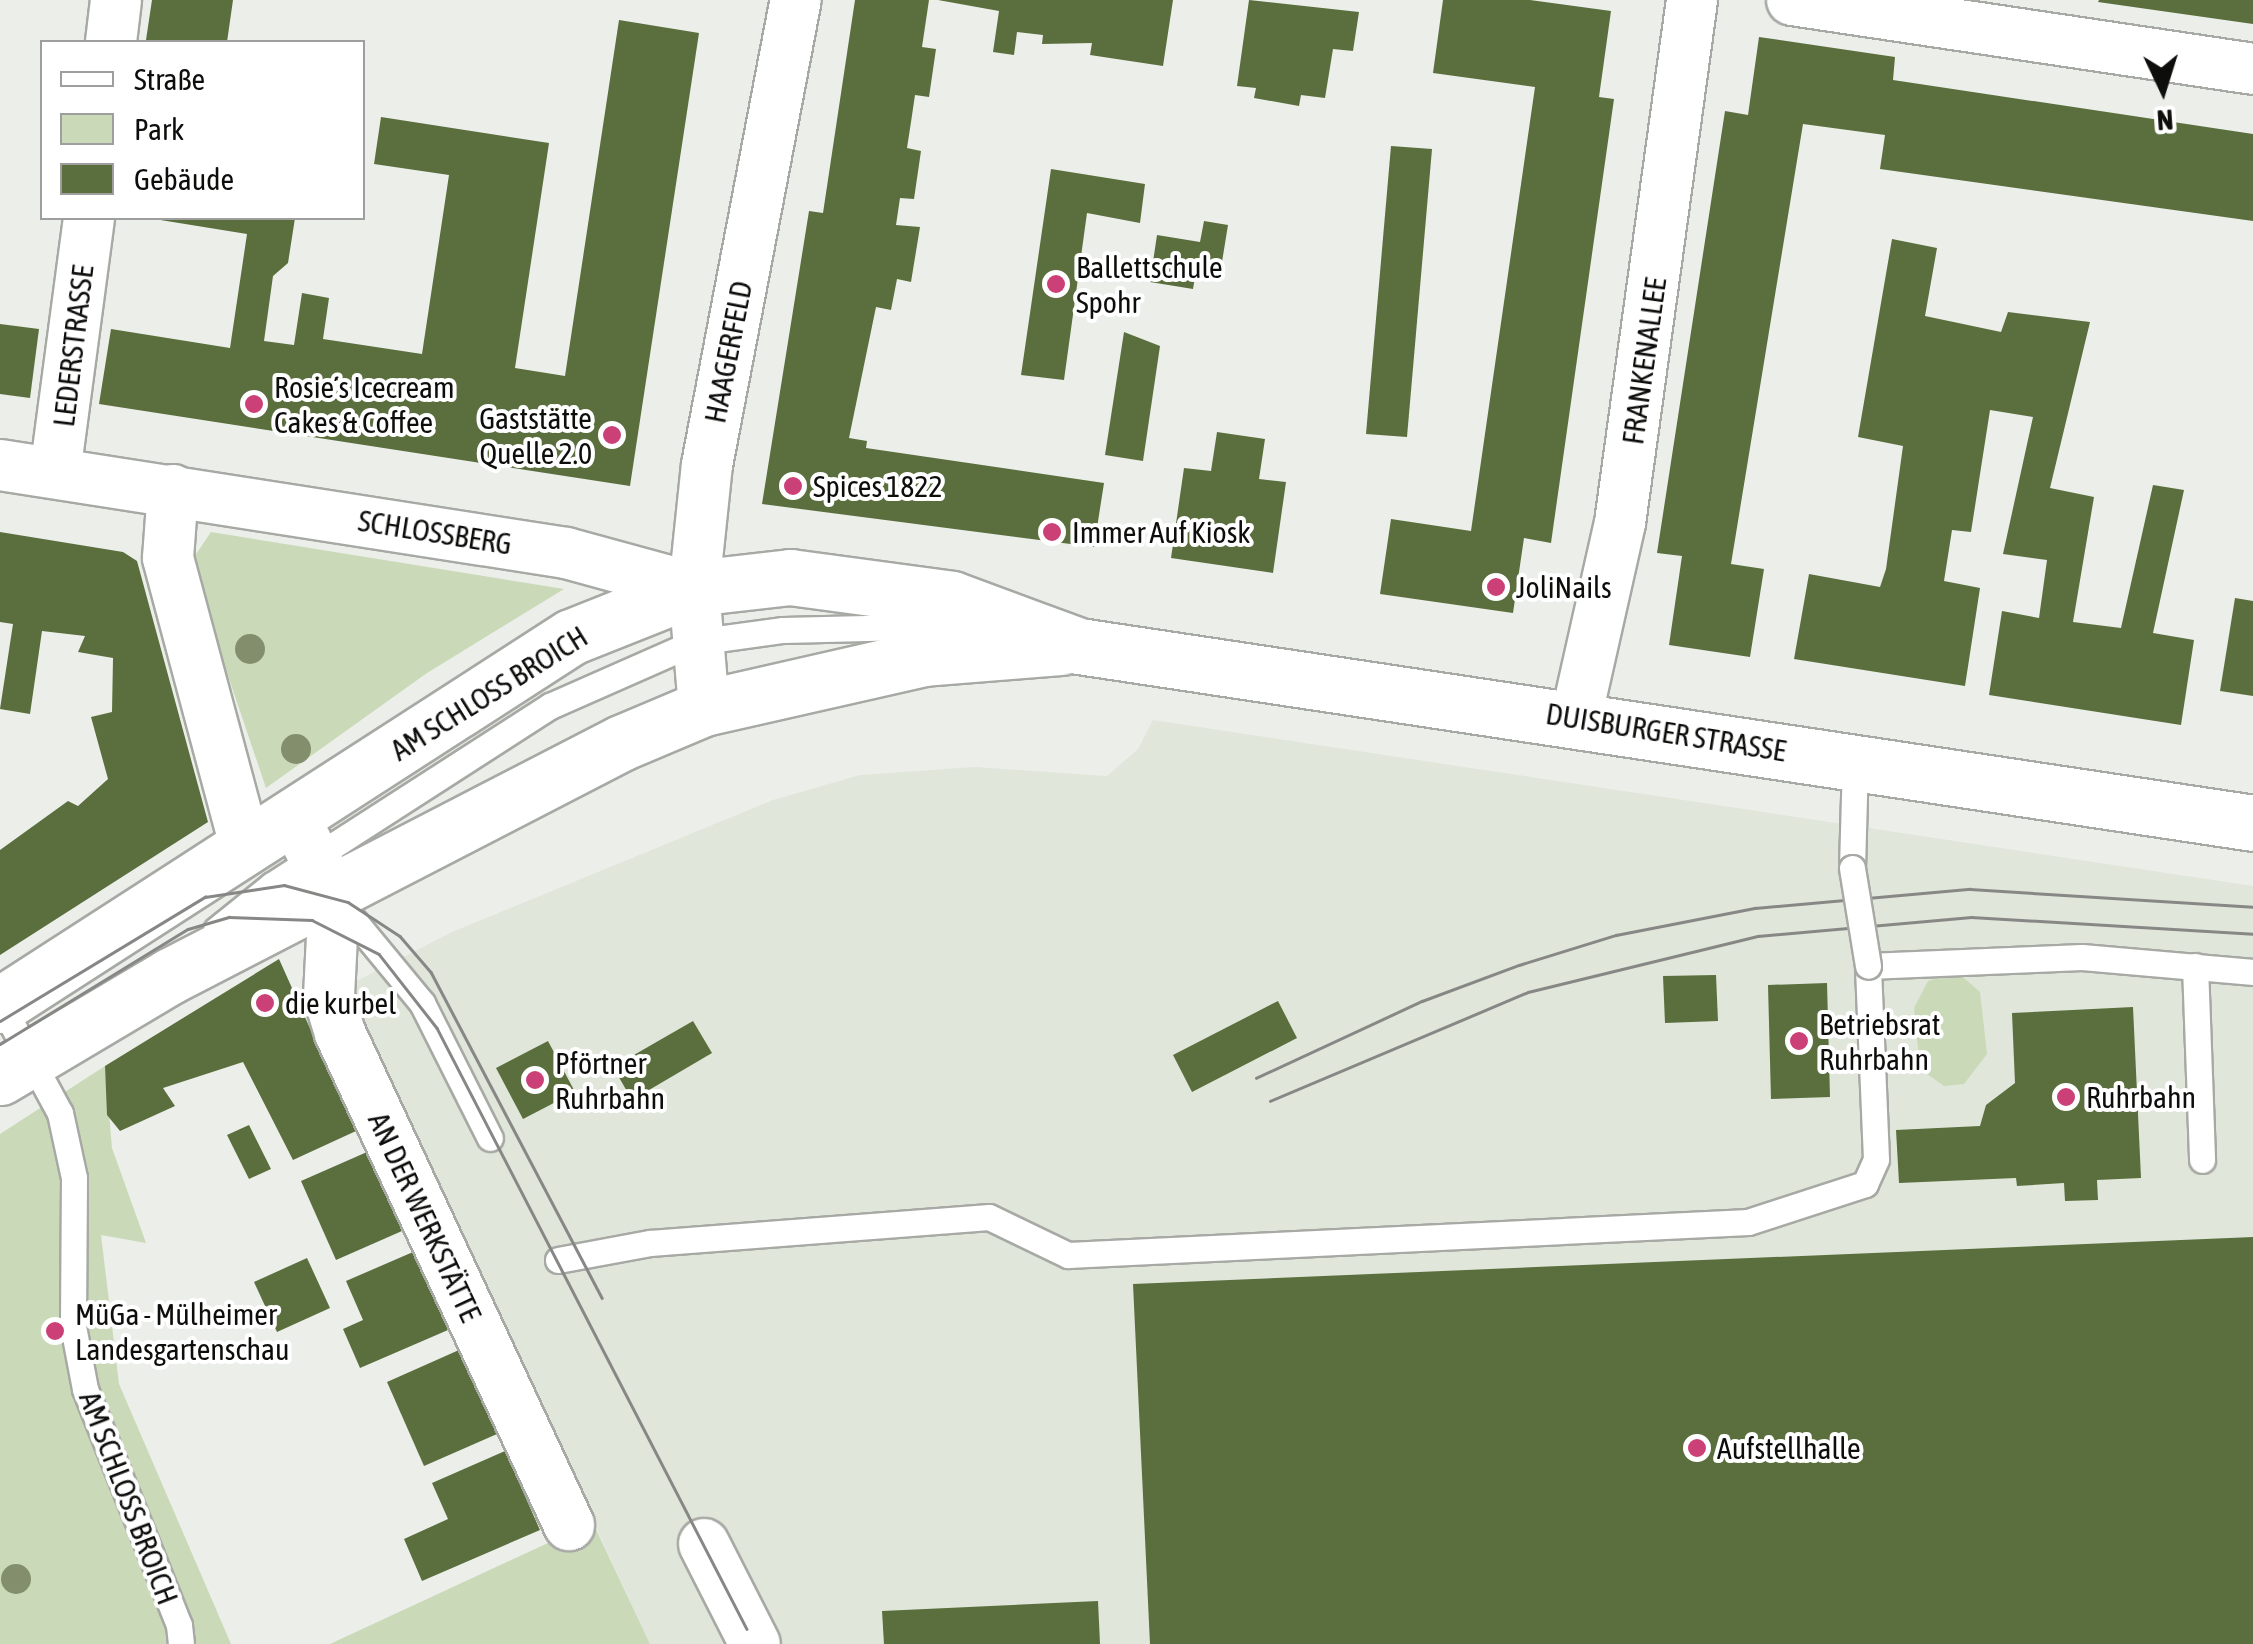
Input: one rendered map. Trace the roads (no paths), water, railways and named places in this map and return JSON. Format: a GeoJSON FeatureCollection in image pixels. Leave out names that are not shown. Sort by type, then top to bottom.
{"type":"FeatureCollection","features":[{"type":"Feature","properties":{"kind":"main road","name":"DUISBURGER STRASSE"},"geometry":{"type":"LineString","coordinates":[[694,588],[790,576],[952,600],[1079,646],[2253,823]]}},
{"type":"Feature","properties":{"kind":"main road","name":"AM SCHLOSS BROICH"},"geometry":{"type":"LineString","coordinates":[[18,1068],[170,976],[571,637],[694,588]]}},
{"type":"Feature","properties":{"kind":"main road","name":"DUISBURGER STRASSE"},"geometry":{"type":"LineString","coordinates":[[704,708],[924,658],[1079,646]]}},
{"type":"Feature","properties":{"kind":"main road","name":"AM SCHLOSS BROICH"},"geometry":{"type":"LineString","coordinates":[[0,1005],[246,845],[314,857],[582,763],[704,708]]}},
{"type":"Feature","properties":{"kind":"street"},"geometry":{"type":"LineString","coordinates":[[111,40],[116,0]]}},
{"type":"Feature","properties":{"kind":"street","name":"HAAGERFELD"},"geometry":{"type":"LineString","coordinates":[[704,708],[695,642],[694,588],[707,465],[796,0]]}},
{"type":"Feature","properties":{"kind":"street","name":"FRANKENALLEE"},"geometry":{"type":"LineString","coordinates":[[1576,718],[1620,522],[1692,0]]}},
{"type":"Feature","properties":{"kind":"street"},"geometry":{"type":"LineString","coordinates":[[1792,0],[2253,69]]}},
{"type":"Feature","properties":{"kind":"street","name":"LEDERSTRASSE"},"geometry":{"type":"LineString","coordinates":[[55,473],[89,220]]}},
{"type":"Feature","properties":{"kind":"street","name":"SCHLOSSBERG"},"geometry":{"type":"LineString","coordinates":[[0,465],[566,553],[694,588]]}},
{"type":"Feature","properties":{"kind":"street"},"geometry":{"type":"LineString","coordinates":[[173,490],[168,558],[246,845]]}},
{"type":"Feature","properties":{"kind":"street","name":"AN DER WERKSTÄTTE"},"geometry":{"type":"LineString","coordinates":[[314,857],[329,997],[340,1033],[569,1526]]}},
{"type":"Feature","properties":{"kind":"street"},"geometry":{"type":"LineString","coordinates":[[704,1544],[756,1644]]}},
{"type":"Feature","properties":{"kind":"lane"},"geometry":{"type":"LineString","coordinates":[[490,1138],[422,1004],[314,857],[550,706],[695,642],[784,630],[908,627],[1079,646]]}},
{"type":"Feature","properties":{"kind":"lane"},"geometry":{"type":"LineString","coordinates":[[558,1260],[650,1243],[989,1217],[1068,1254],[1748,1222],[1864,1184],[1876,1159],[1868,966],[1852,868],[1855,760]]}},
{"type":"Feature","properties":{"kind":"lane"},"geometry":{"type":"LineString","coordinates":[[1868,966],[2082,956],[2253,972]]}},
{"type":"Feature","properties":{"kind":"lane"},"geometry":{"type":"LineString","coordinates":[[2195,966],[2202,1160]]}},
{"type":"Feature","properties":{"kind":"lane","name":"AM SCHLOSS BROICH"},"geometry":{"type":"LineString","coordinates":[[0,1005],[18,1068],[60,1113],[74,1178],[73,1326],[85,1389],[179,1625],[180,1644]]}},
{"type":"Feature","properties":{"kind":"tram line"},"geometry":{"type":"LineString","coordinates":[[0,1021],[205,897],[284,885],[348,902],[400,936],[431,972],[602,1298]]}},
{"type":"Feature","properties":{"kind":"tram line"},"geometry":{"type":"LineString","coordinates":[[1256,1078],[1422,1001],[1519,965],[1616,935],[1755,908],[1970,889],[2253,907]]}},
{"type":"Feature","properties":{"kind":"tram line"},"geometry":{"type":"LineString","coordinates":[[0,1044],[188,929],[229,917],[312,920],[379,954],[437,1028],[747,1629]]}},
{"type":"Feature","properties":{"kind":"tram line"},"geometry":{"type":"LineString","coordinates":[[1270,1101],[1528,992],[1758,936],[1971,917],[2253,934]]}},
{"type":"Feature","properties":{"kind":"place","name":"Ballettschule Spohr"},"geometry":{"type":"Point","coordinates":[1056,284]}},
{"type":"Feature","properties":{"kind":"place","name":"Rosie´s Icecream Cakes & Coffee"},"geometry":{"type":"Point","coordinates":[254,404]}},
{"type":"Feature","properties":{"kind":"place","name":"Gaststätte Quelle 2.0"},"geometry":{"type":"Point","coordinates":[612,435]}},
{"type":"Feature","properties":{"kind":"place","name":"Spices 1822"},"geometry":{"type":"Point","coordinates":[793,486]}},
{"type":"Feature","properties":{"kind":"place","name":"Immer Auf Kiosk"},"geometry":{"type":"Point","coordinates":[1052,532]}},
{"type":"Feature","properties":{"kind":"place","name":"JoliNails"},"geometry":{"type":"Point","coordinates":[1496,587]}},
{"type":"Feature","properties":{"kind":"place","name":"die kurbel"},"geometry":{"type":"Point","coordinates":[265,1003]}},
{"type":"Feature","properties":{"kind":"place","name":"Betriebsrat Ruhrbahn"},"geometry":{"type":"Point","coordinates":[1799,1041]}},
{"type":"Feature","properties":{"kind":"place","name":"Pförtner Ruhrbahn"},"geometry":{"type":"Point","coordinates":[535,1080]}},
{"type":"Feature","properties":{"kind":"place","name":"Ruhrbahn"},"geometry":{"type":"Point","coordinates":[2066,1097]}},
{"type":"Feature","properties":{"kind":"place","name":"MüGa - Mülheimer Landesgartenschau"},"geometry":{"type":"Point","coordinates":[55,1331]}},
{"type":"Feature","properties":{"kind":"place","name":"Aufstellhalle"},"geometry":{"type":"Point","coordinates":[1697,1448]}}]}
